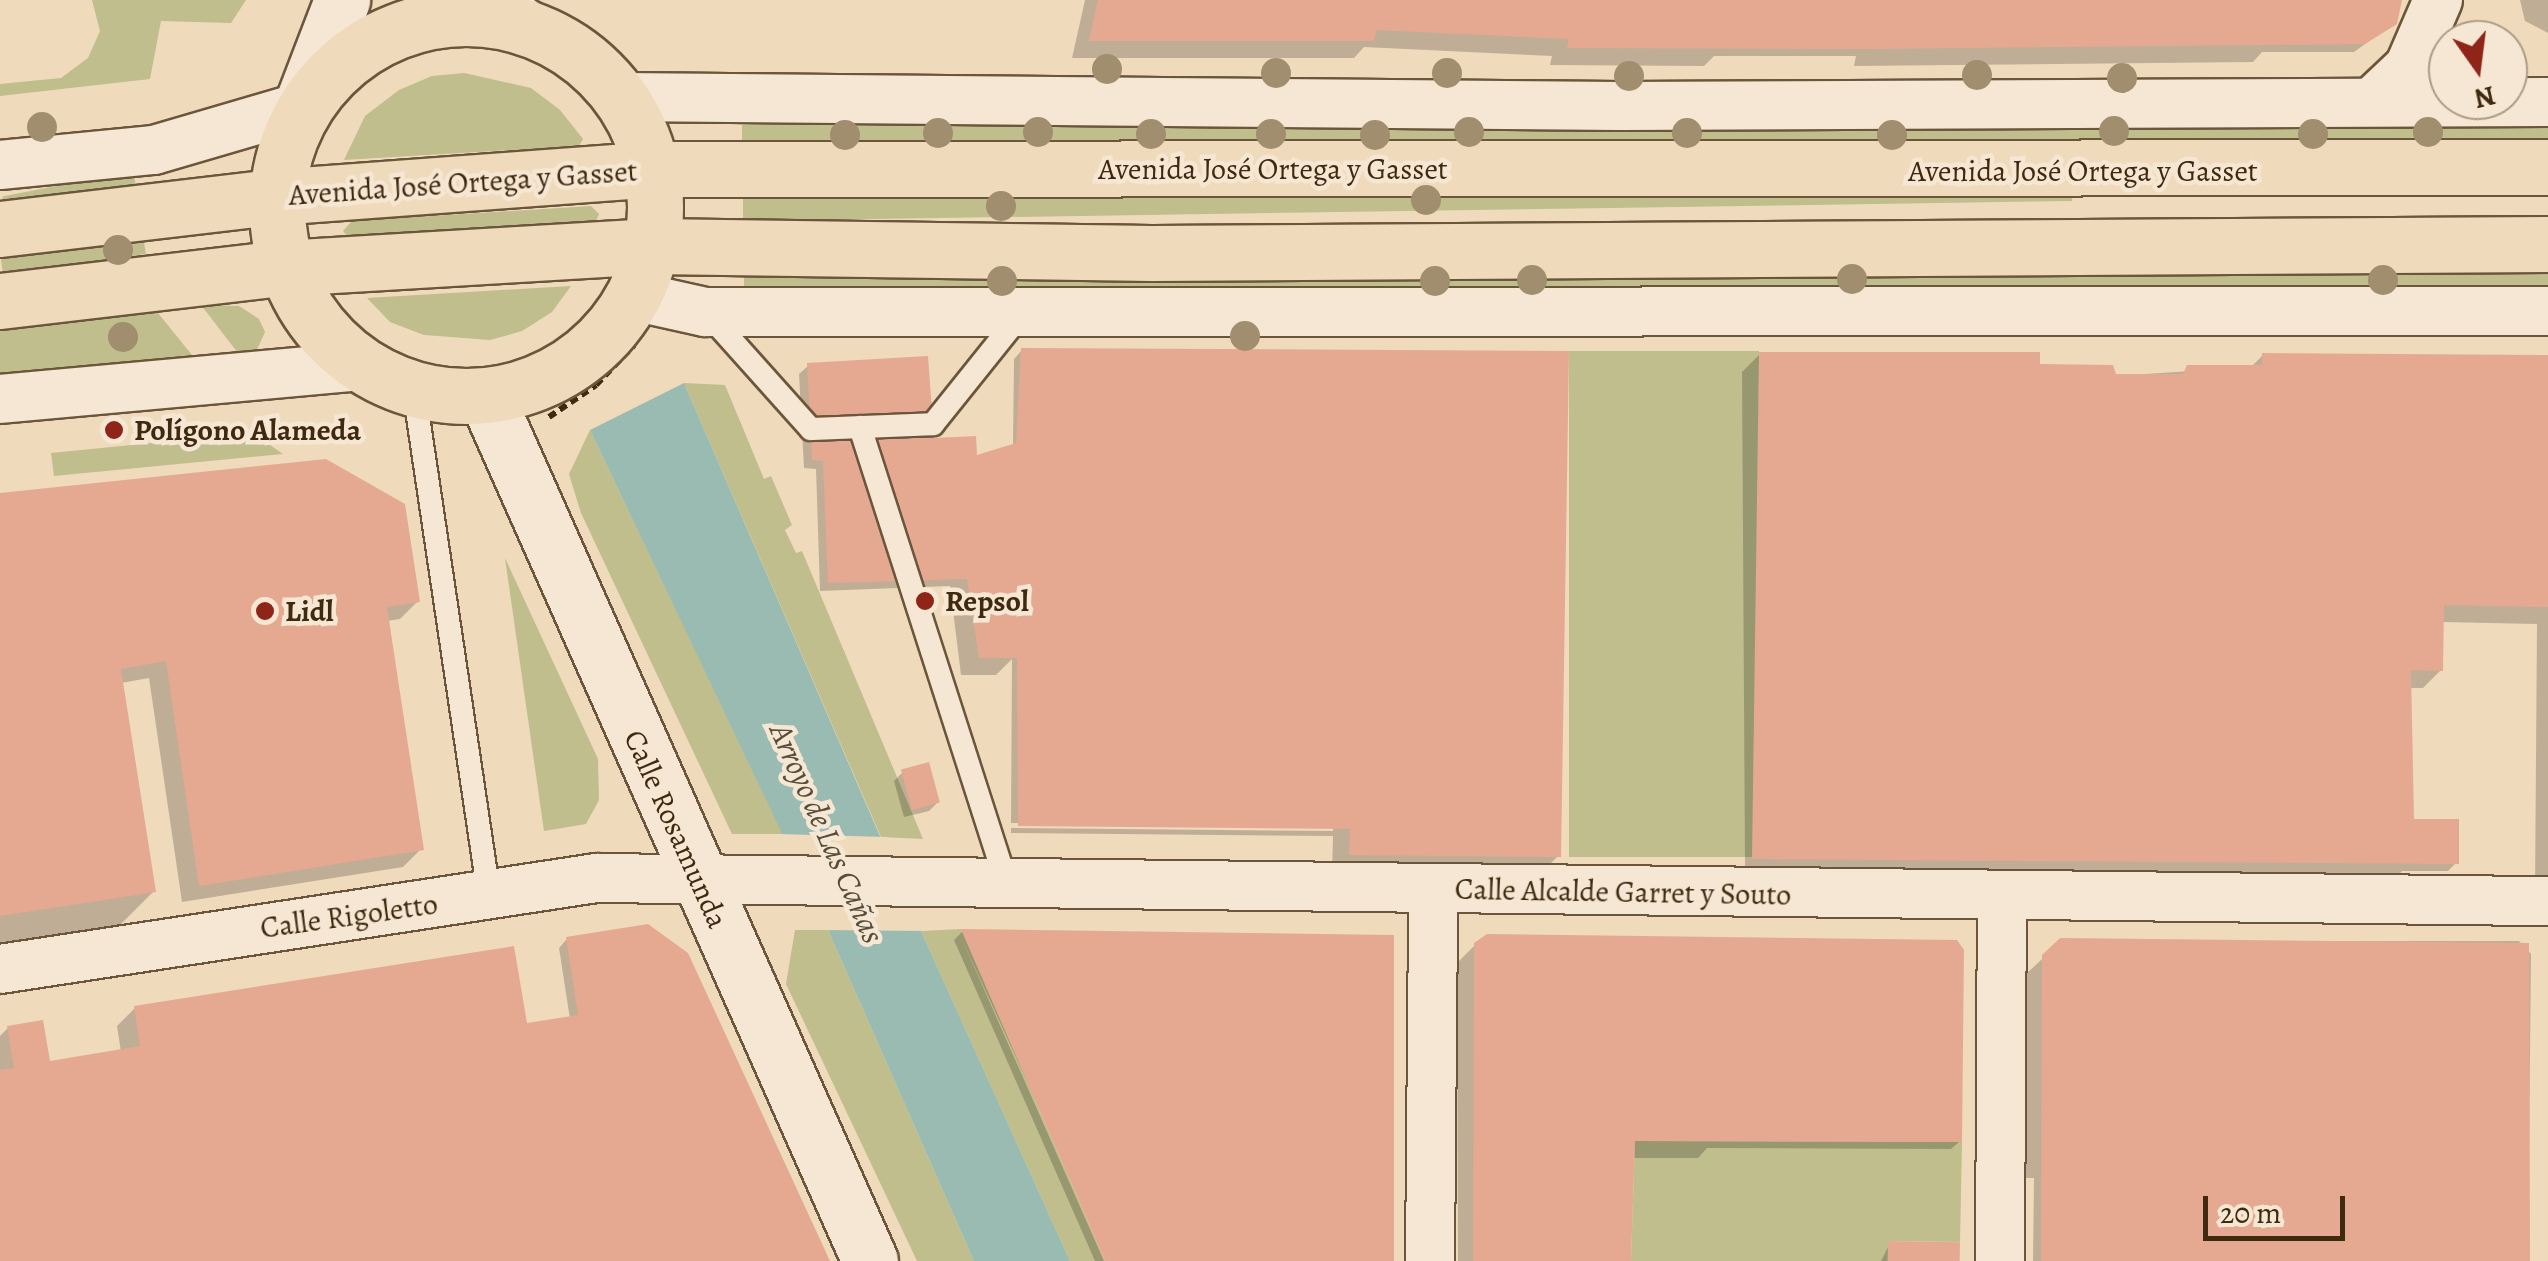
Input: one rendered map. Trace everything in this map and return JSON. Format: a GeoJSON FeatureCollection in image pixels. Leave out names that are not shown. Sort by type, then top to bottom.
{"type":"FeatureCollection","features":[{"type":"Feature","properties":{"kind":"main road"},"geometry":{"type":"LineString","coordinates":[[301,107],[358,48],[436,18],[501,12],[592,63],[622,97],[652,169],[652,246],[634,296],[613,327],[556,374],[486,396],[414,390],[361,366],[314,324],[284,268],[274,197],[301,107],[342,0]]}},
{"type":"Feature","properties":{"kind":"main road","name":"Avenida José Ortega y Gasset"},"geometry":{"type":"LineString","coordinates":[[0,229],[274,197],[652,169],[2548,168]]}},
{"type":"Feature","properties":{"kind":"main road"},"geometry":{"type":"LineString","coordinates":[[0,301],[284,268],[652,246],[1170,252],[2548,244]]}},
{"type":"Feature","properties":{"kind":"main road","name":"Calle Rosamunda"},"geometry":{"type":"LineString","coordinates":[[486,396],[870,1261]]}},
{"type":"Feature","properties":{"kind":"street"},"geometry":{"type":"LineString","coordinates":[[2372,102],[2409,67],[2438,0]]}},
{"type":"Feature","properties":{"kind":"street"},"geometry":{"type":"LineString","coordinates":[[622,97],[1620,106],[2428,102]]}},
{"type":"Feature","properties":{"kind":"street"},"geometry":{"type":"LineString","coordinates":[[0,165],[154,150],[301,107]]}},
{"type":"Feature","properties":{"kind":"street"},"geometry":{"type":"LineString","coordinates":[[634,296],[705,312],[1026,308],[2548,311]]}},
{"type":"Feature","properties":{"kind":"street"},"geometry":{"type":"LineString","coordinates":[[0,399],[361,366]]}},
{"type":"Feature","properties":{"kind":"street","name":"Calle Rigoletto"},"geometry":{"type":"LineString","coordinates":[[0,969],[596,878],[699,883]]}},
{"type":"Feature","properties":{"kind":"street","name":"Calle Alcalde Garret y Souto"},"geometry":{"type":"LineString","coordinates":[[699,883],[2548,901]]}},
{"type":"Feature","properties":{"kind":"street"},"geometry":{"type":"LineString","coordinates":[[1430,1261],[1433,890]]}},
{"type":"Feature","properties":{"kind":"street"},"geometry":{"type":"LineString","coordinates":[[2000,1261],[2002,896]]}},
{"type":"Feature","properties":{"kind":"lane"},"geometry":{"type":"LineString","coordinates":[[705,312],[752,356],[811,429],[933,424],[1026,308]]}},
{"type":"Feature","properties":{"kind":"lane"},"geometry":{"type":"LineString","coordinates":[[414,390],[489,895]]}},
{"type":"Feature","properties":{"kind":"lane"},"geometry":{"type":"LineString","coordinates":[[860,427],[1007,886]]}},
{"type":"Feature","properties":{"kind":"shaded area"},"geometry":{"type":"Polygon","coordinates":[[[92,0],[246,0],[231,23],[161,21],[150,79],[0,96],[0,84],[61,78],[88,58],[100,31],[92,0]]]}},
{"type":"Feature","properties":{"kind":"shaded area"},"geometry":{"type":"Polygon","coordinates":[[[464,73],[531,88],[560,110],[583,139],[579,146],[344,160],[365,116],[399,90],[432,76],[464,73]]]}},
{"type":"Feature","properties":{"kind":"shaded area"},"geometry":{"type":"Polygon","coordinates":[[[742,125],[2548,125],[2548,142],[742,145],[742,125]]]}},
{"type":"Feature","properties":{"kind":"shaded area"},"geometry":{"type":"Polygon","coordinates":[[[133,171],[136,187],[5,212],[2,196],[133,171]]]}},
{"type":"Feature","properties":{"kind":"shaded area"},"geometry":{"type":"Polygon","coordinates":[[[2073,189],[2072,201],[743,221],[743,198],[2073,189]]]}},
{"type":"Feature","properties":{"kind":"shaded area"},"geometry":{"type":"Polygon","coordinates":[[[591,206],[599,214],[595,224],[349,238],[343,231],[352,221],[591,206]]]}},
{"type":"Feature","properties":{"kind":"shaded area"},"geometry":{"type":"Polygon","coordinates":[[[143,236],[146,254],[4,276],[1,259],[143,236]]]}},
{"type":"Feature","properties":{"kind":"shaded area"},"geometry":{"type":"Polygon","coordinates":[[[744,269],[2548,270],[2548,287],[744,291],[744,269]]]}},
{"type":"Feature","properties":{"kind":"shaded area"},"geometry":{"type":"Polygon","coordinates":[[[571,286],[552,312],[522,331],[490,340],[424,335],[390,322],[367,298],[571,286]]]}},
{"type":"Feature","properties":{"kind":"shaded area"},"geometry":{"type":"Polygon","coordinates":[[[201,305],[239,306],[259,319],[265,332],[255,354],[241,357],[201,305]]]}},
{"type":"Feature","properties":{"kind":"shaded area"},"geometry":{"type":"Polygon","coordinates":[[[154,308],[196,360],[0,377],[0,323],[154,308]]]}},
{"type":"Feature","properties":{"kind":"shaded area"},"geometry":{"type":"Polygon","coordinates":[[[1569,351],[1759,351],[1759,857],[1569,857],[1569,351]]]}},
{"type":"Feature","properties":{"kind":"shaded area"},"geometry":{"type":"Polygon","coordinates":[[[684,383],[725,385],[764,479],[771,476],[792,525],[785,530],[796,553],[802,551],[923,839],[881,837],[684,383]]]}},
{"type":"Feature","properties":{"kind":"shaded area"},"geometry":{"type":"Polygon","coordinates":[[[590,430],[783,834],[732,834],[581,513],[569,474],[590,430]]]}},
{"type":"Feature","properties":{"kind":"shaded area"},"geometry":{"type":"Polygon","coordinates":[[[253,433],[283,454],[54,476],[51,453],[253,433]]]}},
{"type":"Feature","properties":{"kind":"shaded area"},"geometry":{"type":"Polygon","coordinates":[[[505,558],[598,759],[599,800],[586,824],[544,831],[505,558]]]}},
{"type":"Feature","properties":{"kind":"shaded area"},"geometry":{"type":"Polygon","coordinates":[[[961,929],[1105,1261],[1070,1261],[921,931],[961,929]]]}},
{"type":"Feature","properties":{"kind":"shaded area"},"geometry":{"type":"Polygon","coordinates":[[[795,930],[828,930],[974,1261],[917,1261],[786,984],[795,930]]]}},
{"type":"Feature","properties":{"kind":"shaded area"},"geometry":{"type":"Polygon","coordinates":[[[1635,1141],[1962,1142],[1960,1242],[1889,1241],[1888,1261],[1631,1261],[1635,1141]]]}},
{"type":"Feature","properties":{"kind":"water","name":"Arroyo de Las Cañas"},"geometry":{"type":"Polygon","coordinates":[[[684,383],[921,931],[1070,1261],[974,1261],[828,930],[590,430],[684,383]]]}},
{"type":"Feature","properties":{"kind":"pier"},"geometry":{"type":"Polygon","coordinates":[[[778,834],[887,837],[927,931],[823,930],[778,834]]]}},
{"type":"Feature","properties":{"kind":"building"},"geometry":{"type":"Polygon","coordinates":[[[1098,0],[2402,0],[2397,24],[2365,44],[1871,49],[1567,48],[1569,39],[1376,30],[1374,41],[1089,41],[1098,0]]]}},
{"type":"Feature","properties":{"kind":"building"},"geometry":{"type":"Polygon","coordinates":[[[1021,348],[1569,351],[1561,857],[1349,855],[1350,829],[1018,826],[1017,658],[979,658],[967,579],[828,583],[823,461],[812,460],[807,363],[928,356],[934,438],[976,436],[977,455],[1016,443],[1021,348]]]}},
{"type":"Feature","properties":{"kind":"building"},"geometry":{"type":"Polygon","coordinates":[[[1759,352],[2040,352],[2040,364],[2113,365],[2116,374],[2183,374],[2187,365],[2262,365],[2262,353],[2548,355],[2548,607],[2444,605],[2443,671],[2411,670],[2414,819],[2459,819],[2459,864],[1752,859],[1759,352]]]}},
{"type":"Feature","properties":{"kind":"building","name":"Lidl"},"geometry":{"type":"Polygon","coordinates":[[[326,459],[405,504],[420,602],[387,607],[424,850],[199,886],[166,661],[121,669],[156,892],[0,916],[0,493],[326,459]]]}},
{"type":"Feature","properties":{"kind":"building"},"geometry":{"type":"Polygon","coordinates":[[[929,762],[940,803],[912,810],[901,770],[929,762]]]}},
{"type":"Feature","properties":{"kind":"building"},"geometry":{"type":"Polygon","coordinates":[[[648,924],[688,953],[830,1261],[0,1261],[0,1070],[14,1068],[7,1026],[43,1020],[50,1061],[140,1046],[134,1006],[514,946],[527,1023],[578,1015],[566,937],[648,924]]]}},
{"type":"Feature","properties":{"kind":"building"},"geometry":{"type":"Polygon","coordinates":[[[961,929],[1394,935],[1394,1261],[1105,1261],[961,929]]]}},
{"type":"Feature","properties":{"kind":"building"},"geometry":{"type":"Polygon","coordinates":[[[1487,934],[1957,940],[1964,950],[1962,1142],[1635,1141],[1631,1261],[1473,1261],[1474,943],[1487,934]]]}},
{"type":"Feature","properties":{"kind":"building"},"geometry":{"type":"Polygon","coordinates":[[[2060,938],[2529,943],[2530,1261],[2041,1261],[2042,955],[2060,938]]]}},
{"type":"Feature","properties":{"kind":"building"},"geometry":{"type":"Polygon","coordinates":[[[1888,1241],[1960,1242],[1960,1261],[1888,1261],[1888,1241]]]}},
{"type":"Feature","properties":{"kind":"place","name":"Polígono Alameda"},"geometry":{"type":"Point","coordinates":[114,430]}},
{"type":"Feature","properties":{"kind":"place","name":"Repsol"},"geometry":{"type":"Point","coordinates":[925,601]}},
{"type":"Feature","properties":{"kind":"place","name":"Lidl"},"geometry":{"type":"Point","coordinates":[265,611]}}]}
